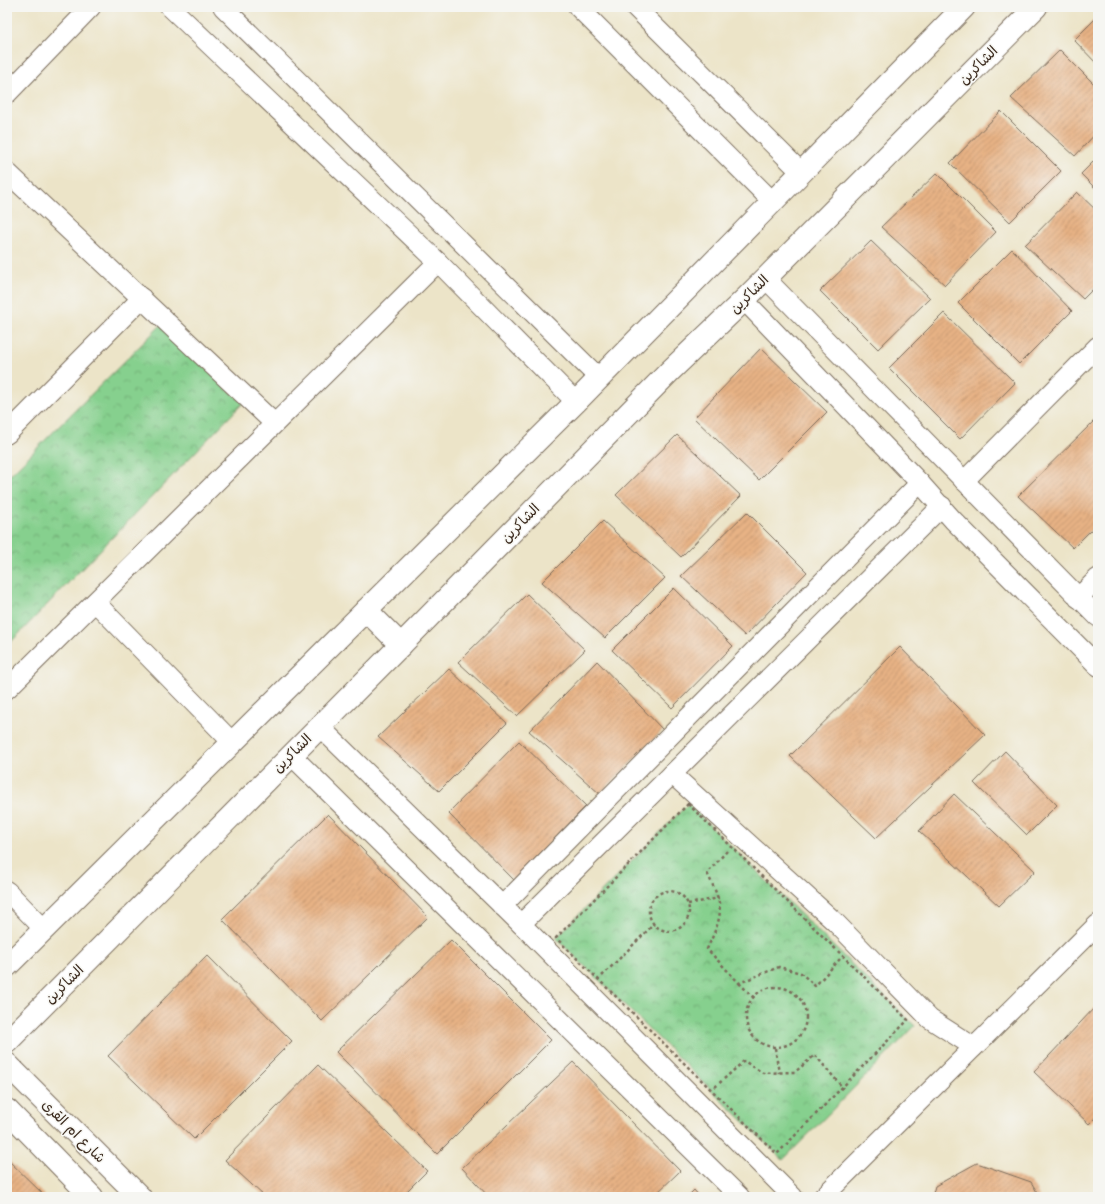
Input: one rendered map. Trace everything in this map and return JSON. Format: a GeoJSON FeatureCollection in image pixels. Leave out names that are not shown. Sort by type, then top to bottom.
{"type":"FeatureCollection","features":[{"type":"Feature","properties":{"kind":"street"},"geometry":{"type":"LineString","coordinates":[[7,94],[91,7]]}},
{"type":"Feature","properties":{"kind":"street"},"geometry":{"type":"LineString","coordinates":[[170,7],[438,262],[576,402]]}},
{"type":"Feature","properties":{"kind":"street"},"geometry":{"type":"LineString","coordinates":[[223,7],[598,377]]}},
{"type":"Feature","properties":{"kind":"street"},"geometry":{"type":"LineString","coordinates":[[578,7],[772,201]]}},
{"type":"Feature","properties":{"kind":"street"},"geometry":{"type":"LineString","coordinates":[[635,7],[801,172]]}},
{"type":"Feature","properties":{"kind":"street"},"geometry":{"type":"LineString","coordinates":[[7,966],[576,402],[598,377],[964,7]]}},
{"type":"Feature","properties":{"kind":"street","name":"الشاكرين"},"geometry":{"type":"LineString","coordinates":[[7,1042],[401,645],[670,371],[744,300],[1036,7]]}},
{"type":"Feature","properties":{"kind":"street"},"geometry":{"type":"LineString","coordinates":[[7,172],[274,424]]}},
{"type":"Feature","properties":{"kind":"street"},"geometry":{"type":"LineString","coordinates":[[7,689],[438,262]]}},
{"type":"Feature","properties":{"kind":"street"},"geometry":{"type":"LineString","coordinates":[[765,278],[1098,617]]}},
{"type":"Feature","properties":{"kind":"street"},"geometry":{"type":"LineString","coordinates":[[7,434],[142,298]]}},
{"type":"Feature","properties":{"kind":"street"},"geometry":{"type":"LineString","coordinates":[[744,300],[942,506],[953,520],[1098,666]]}},
{"type":"Feature","properties":{"kind":"street"},"geometry":{"type":"LineString","coordinates":[[964,481],[1098,346]]}},
{"type":"Feature","properties":{"kind":"street"},"geometry":{"type":"LineString","coordinates":[[502,906],[920,483]]}},
{"type":"Feature","properties":{"kind":"street"},"geometry":{"type":"LineString","coordinates":[[521,924],[942,506]]}},
{"type":"Feature","properties":{"kind":"street"},"geometry":{"type":"LineString","coordinates":[[1078,598],[1098,578]]}},
{"type":"Feature","properties":{"kind":"street"},"geometry":{"type":"LineString","coordinates":[[95,602],[232,742]]}},
{"type":"Feature","properties":{"kind":"street"},"geometry":{"type":"LineString","coordinates":[[366,610],[401,645]]}},
{"type":"Feature","properties":{"kind":"street"},"geometry":{"type":"LineString","coordinates":[[319,726],[521,924],[793,1197]]}},
{"type":"Feature","properties":{"kind":"street"},"geometry":{"type":"LineString","coordinates":[[291,755],[740,1197]]}},
{"type":"Feature","properties":{"kind":"street"},"geometry":{"type":"LineString","coordinates":[[672,774],[835,922],[930,1019],[974,1047]]}},
{"type":"Feature","properties":{"kind":"street"},"geometry":{"type":"LineString","coordinates":[[7,891],[44,929]]}},
{"type":"Feature","properties":{"kind":"street"},"geometry":{"type":"LineString","coordinates":[[824,1197],[1098,924]]}},
{"type":"Feature","properties":{"kind":"street","name":"شارع ام القرى"},"geometry":{"type":"LineString","coordinates":[[7,1064],[140,1197]]}},
{"type":"Feature","properties":{"kind":"street"},"geometry":{"type":"LineString","coordinates":[[7,1110],[92,1197]]}},
{"type":"Feature","properties":{"kind":"path"},"geometry":{"type":"LineString","coordinates":[[688,804],[731,847],[908,1020],[777,1154],[556,938],[688,804]]}},
{"type":"Feature","properties":{"kind":"path"},"geometry":{"type":"LineString","coordinates":[[731,847],[707,873],[719,898],[720,921],[707,950],[754,998]]}},
{"type":"Feature","properties":{"kind":"path"},"geometry":{"type":"LineString","coordinates":[[669,891],[675,892],[685,899],[688,904],[688,918],[679,928],[666,931],[654,924],[649,912],[650,906],[657,895],[669,891]]}},
{"type":"Feature","properties":{"kind":"path"},"geometry":{"type":"LineString","coordinates":[[688,904],[719,898]]}},
{"type":"Feature","properties":{"kind":"path"},"geometry":{"type":"LineString","coordinates":[[598,979],[654,924]]}},
{"type":"Feature","properties":{"kind":"path"},"geometry":{"type":"LineString","coordinates":[[739,983],[779,968],[801,972],[815,986],[843,956]]}},
{"type":"Feature","properties":{"kind":"path"},"geometry":{"type":"LineString","coordinates":[[771,988],[782,988],[791,991],[799,998],[804,1007],[806,1016],[805,1027],[794,1042],[775,1048],[762,1043],[751,1034],[747,1025],[746,1016],[748,1006],[762,991],[771,988]]}},
{"type":"Feature","properties":{"kind":"path"},"geometry":{"type":"LineString","coordinates":[[775,1048],[779,1073]]}},
{"type":"Feature","properties":{"kind":"path"},"geometry":{"type":"LineString","coordinates":[[712,1090],[744,1062],[763,1073],[795,1072],[815,1055],[843,1088]]}},
{"type":"Feature","properties":{"kind":"green space"},"geometry":{"type":"Polygon","coordinates":[[[161,325],[243,403],[7,646],[7,478],[161,325]]]}},
{"type":"Feature","properties":{"kind":"green space"},"geometry":{"type":"Polygon","coordinates":[[[688,804],[915,1026],[783,1160],[556,938],[688,804]]]}},
{"type":"Feature","properties":{"kind":"building"},"geometry":{"type":"Polygon","coordinates":[[[1098,16],[1098,65],[1074,40],[1098,16]]]}},
{"type":"Feature","properties":{"kind":"building"},"geometry":{"type":"Polygon","coordinates":[[[1060,50],[1098,88],[1098,131],[1075,156],[1011,98],[1060,50]]]}},
{"type":"Feature","properties":{"kind":"building"},"geometry":{"type":"Polygon","coordinates":[[[1001,111],[1061,171],[1010,222],[950,163],[1001,111]]]}},
{"type":"Feature","properties":{"kind":"building"},"geometry":{"type":"Polygon","coordinates":[[[1098,157],[1098,191],[1081,174],[1098,157]]]}},
{"type":"Feature","properties":{"kind":"building"},"geometry":{"type":"Polygon","coordinates":[[[937,173],[996,232],[945,285],[881,227],[937,173]]]}},
{"type":"Feature","properties":{"kind":"building"},"geometry":{"type":"Polygon","coordinates":[[[1077,192],[1098,212],[1098,284],[1083,299],[1025,245],[1077,192]]]}},
{"type":"Feature","properties":{"kind":"building"},"geometry":{"type":"Polygon","coordinates":[[[871,241],[930,298],[878,349],[820,291],[871,241]]]}},
{"type":"Feature","properties":{"kind":"building"},"geometry":{"type":"Polygon","coordinates":[[[1012,249],[1072,311],[1019,364],[958,303],[1012,249]]]}},
{"type":"Feature","properties":{"kind":"building"},"geometry":{"type":"Polygon","coordinates":[[[944,313],[1015,383],[960,439],[889,368],[944,313]]]}},
{"type":"Feature","properties":{"kind":"building"},"geometry":{"type":"Polygon","coordinates":[[[761,348],[827,412],[759,480],[694,418],[761,348]]]}},
{"type":"Feature","properties":{"kind":"building"},"geometry":{"type":"Polygon","coordinates":[[[1094,421],[1098,424],[1098,523],[1073,548],[1018,496],[1094,421]]]}},
{"type":"Feature","properties":{"kind":"building"},"geometry":{"type":"Polygon","coordinates":[[[677,435],[741,496],[681,557],[616,495],[677,435]]]}},
{"type":"Feature","properties":{"kind":"building"},"geometry":{"type":"Polygon","coordinates":[[[747,512],[807,572],[745,636],[681,576],[747,512]]]}},
{"type":"Feature","properties":{"kind":"building"},"geometry":{"type":"Polygon","coordinates":[[[603,521],[665,578],[605,638],[542,582],[603,521]]]}},
{"type":"Feature","properties":{"kind":"building"},"geometry":{"type":"Polygon","coordinates":[[[674,588],[733,646],[672,708],[612,650],[674,588]]]}},
{"type":"Feature","properties":{"kind":"building"},"geometry":{"type":"Polygon","coordinates":[[[527,594],[585,650],[517,716],[458,662],[527,594]]]}},
{"type":"Feature","properties":{"kind":"building"},"geometry":{"type":"Polygon","coordinates":[[[900,647],[985,735],[876,838],[790,756],[900,647]]]}},
{"type":"Feature","properties":{"kind":"building"},"geometry":{"type":"Polygon","coordinates":[[[597,661],[663,730],[600,794],[529,731],[597,661]]]}},
{"type":"Feature","properties":{"kind":"building"},"geometry":{"type":"Polygon","coordinates":[[[449,669],[507,723],[439,791],[378,737],[449,669]]]}},
{"type":"Feature","properties":{"kind":"building"},"geometry":{"type":"Polygon","coordinates":[[[519,741],[586,806],[514,880],[448,813],[519,741]]]}},
{"type":"Feature","properties":{"kind":"building"},"geometry":{"type":"Polygon","coordinates":[[[1005,751],[1057,805],[1027,835],[974,783],[1005,751]]]}},
{"type":"Feature","properties":{"kind":"building"},"geometry":{"type":"Polygon","coordinates":[[[954,794],[1035,871],[999,906],[919,831],[954,794]]]}},
{"type":"Feature","properties":{"kind":"building"},"geometry":{"type":"Polygon","coordinates":[[[328,814],[428,917],[322,1021],[222,919],[328,814]]]}},
{"type":"Feature","properties":{"kind":"building"},"geometry":{"type":"Polygon","coordinates":[[[451,940],[551,1040],[437,1154],[336,1052],[451,940]]]}},
{"type":"Feature","properties":{"kind":"building"},"geometry":{"type":"Polygon","coordinates":[[[207,955],[292,1041],[194,1139],[108,1056],[207,955]]]}},
{"type":"Feature","properties":{"kind":"building"},"geometry":{"type":"Polygon","coordinates":[[[1095,1007],[1098,1010],[1098,1115],[1089,1124],[1034,1072],[1095,1007]]]}},
{"type":"Feature","properties":{"kind":"building"},"geometry":{"type":"Polygon","coordinates":[[[573,1062],[680,1171],[653,1197],[489,1197],[462,1168],[573,1062]]]}},
{"type":"Feature","properties":{"kind":"building"},"geometry":{"type":"Polygon","coordinates":[[[318,1065],[427,1171],[401,1197],[265,1197],[225,1160],[318,1065]]]}},
{"type":"Feature","properties":{"kind":"building"},"geometry":{"type":"Polygon","coordinates":[[[7,1159],[45,1196],[7,1197],[7,1159]]]}},
{"type":"Feature","properties":{"kind":"building"},"geometry":{"type":"Polygon","coordinates":[[[977,1163],[1031,1182],[1040,1197],[932,1197],[935,1186],[977,1163]]]}},
{"type":"Feature","properties":{"kind":"building"},"geometry":{"type":"Polygon","coordinates":[[[694,1190],[700,1197],[687,1197],[694,1190]]]}}]}
